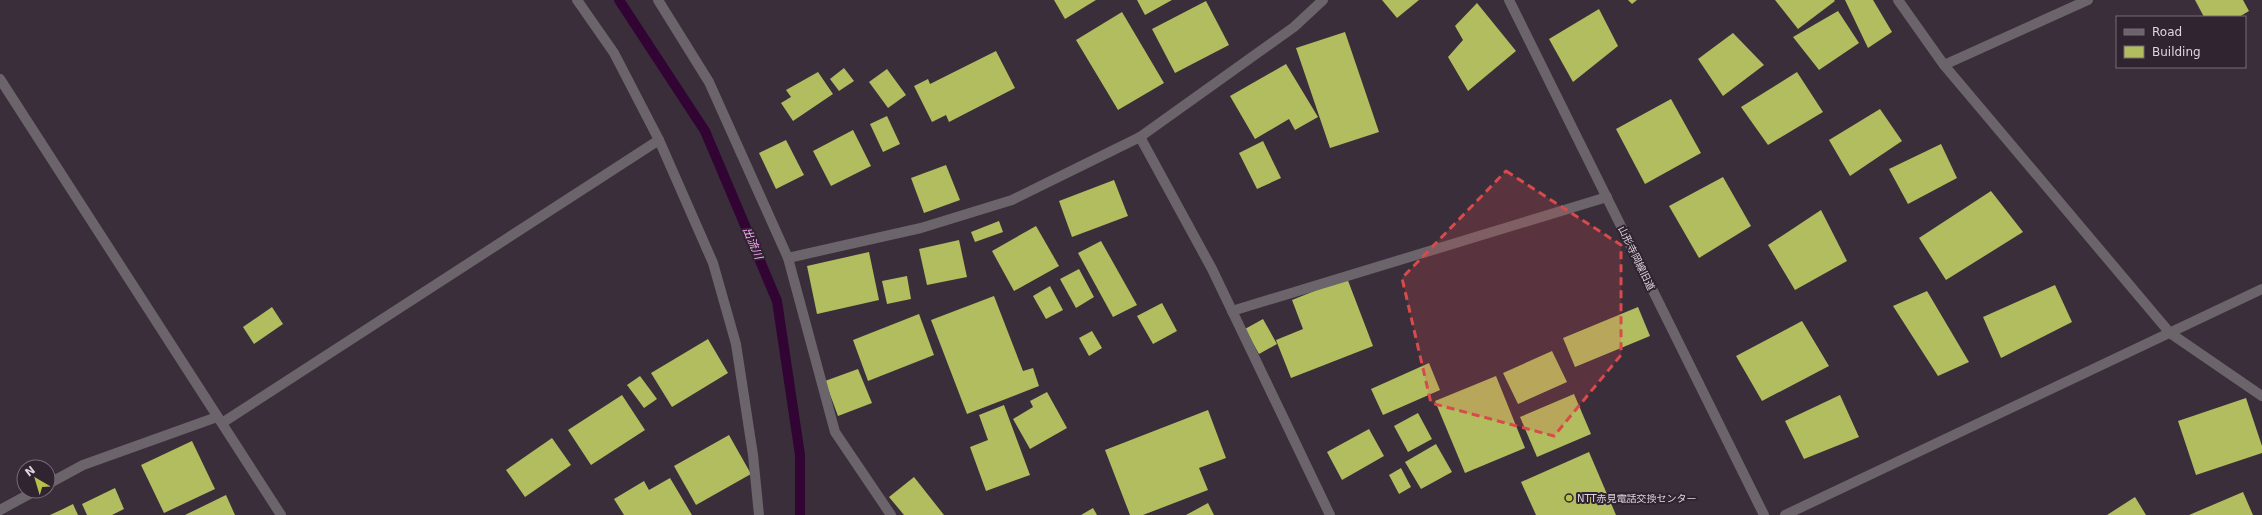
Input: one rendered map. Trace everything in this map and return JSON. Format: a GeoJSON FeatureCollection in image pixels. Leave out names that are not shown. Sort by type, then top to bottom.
{"type":"FeatureCollection","features":[{"type":"Feature","properties":{"kind":"street"},"geometry":{"type":"LineString","coordinates":[[578,0],[614,53],[659,140],[713,263],[728,312],[743,386],[759,515]]}},
{"type":"Feature","properties":{"kind":"street"},"geometry":{"type":"LineString","coordinates":[[658,0],[709,82],[788,258],[835,432],[891,515]]}},
{"type":"Feature","properties":{"kind":"street"},"geometry":{"type":"LineString","coordinates":[[788,258],[921,228],[1012,200],[1140,137],[1294,27],[1323,0]]}},
{"type":"Feature","properties":{"kind":"street","name":"山形寺岡線旧道"},"geometry":{"type":"LineString","coordinates":[[1509,0],[1764,515]]}},
{"type":"Feature","properties":{"kind":"street"},"geometry":{"type":"LineString","coordinates":[[1898,0],[1944,65],[2170,333],[2262,396]]}},
{"type":"Feature","properties":{"kind":"street"},"geometry":{"type":"LineString","coordinates":[[1944,65],[2088,0]]}},
{"type":"Feature","properties":{"kind":"street"},"geometry":{"type":"LineString","coordinates":[[0,79],[281,515]]}},
{"type":"Feature","properties":{"kind":"street"},"geometry":{"type":"LineString","coordinates":[[1140,137],[1212,269],[1330,515]]}},
{"type":"Feature","properties":{"kind":"street"},"geometry":{"type":"LineString","coordinates":[[56,479],[83,464],[219,420],[659,140]]}},
{"type":"Feature","properties":{"kind":"street"},"geometry":{"type":"LineString","coordinates":[[1232,311],[1607,197]]}},
{"type":"Feature","properties":{"kind":"street"},"geometry":{"type":"LineString","coordinates":[[1785,515],[2262,289]]}},
{"type":"Feature","properties":{"kind":"street"},"geometry":{"type":"LineString","coordinates":[[0,510],[20,499]]}},
{"type":"Feature","properties":{"kind":"highlighted area"},"geometry":{"type":"Polygon","coordinates":[[[1506,171],[1621,245],[1621,355],[1554,436],[1431,403],[1402,278],[1506,171]]]}},
{"type":"Feature","properties":{"kind":"building"},"geometry":{"type":"Polygon","coordinates":[[[1054,0],[1096,0],[1065,19],[1054,0]]]}},
{"type":"Feature","properties":{"kind":"building"},"geometry":{"type":"Polygon","coordinates":[[[1137,0],[1172,0],[1145,15],[1137,0]]]}},
{"type":"Feature","properties":{"kind":"building"},"geometry":{"type":"Polygon","coordinates":[[[1382,0],[1419,0],[1397,18],[1382,0]]]}},
{"type":"Feature","properties":{"kind":"building"},"geometry":{"type":"Polygon","coordinates":[[[1628,0],[1637,0],[1632,4],[1628,0]]]}},
{"type":"Feature","properties":{"kind":"building"},"geometry":{"type":"Polygon","coordinates":[[[1775,0],[1834,0],[1835,1],[1798,29],[1775,0]]]}},
{"type":"Feature","properties":{"kind":"building"},"geometry":{"type":"Polygon","coordinates":[[[1845,0],[1873,0],[1892,32],[1868,48],[1845,0]]]}},
{"type":"Feature","properties":{"kind":"building"},"geometry":{"type":"Polygon","coordinates":[[[2195,0],[2243,0],[2249,11],[2241,16],[2203,16],[2195,0]]]}},
{"type":"Feature","properties":{"kind":"building"},"geometry":{"type":"Polygon","coordinates":[[[1206,1],[1229,45],[1175,73],[1152,29],[1206,1]]]}},
{"type":"Feature","properties":{"kind":"building"},"geometry":{"type":"Polygon","coordinates":[[[1477,3],[1516,51],[1468,91],[1448,57],[1463,40],[1455,26],[1477,3]]]}},
{"type":"Feature","properties":{"kind":"building"},"geometry":{"type":"Polygon","coordinates":[[[1599,9],[1618,46],[1573,82],[1549,39],[1599,9]]]}},
{"type":"Feature","properties":{"kind":"building"},"geometry":{"type":"Polygon","coordinates":[[[1838,11],[1859,43],[1819,70],[1793,37],[1838,11]]]}},
{"type":"Feature","properties":{"kind":"building"},"geometry":{"type":"Polygon","coordinates":[[[1122,12],[1164,83],[1118,110],[1076,40],[1122,12]]]}},
{"type":"Feature","properties":{"kind":"building"},"geometry":{"type":"Polygon","coordinates":[[[1345,32],[1379,132],[1330,148],[1296,48],[1345,32]]]}},
{"type":"Feature","properties":{"kind":"building"},"geometry":{"type":"Polygon","coordinates":[[[1733,33],[1764,65],[1723,96],[1698,59],[1733,33]]]}},
{"type":"Feature","properties":{"kind":"building"},"geometry":{"type":"Polygon","coordinates":[[[996,51],[1015,88],[949,122],[946,115],[932,122],[914,86],[928,79],[930,84],[996,51]]]}},
{"type":"Feature","properties":{"kind":"building"},"geometry":{"type":"Polygon","coordinates":[[[1286,64],[1318,117],[1295,130],[1289,119],[1255,139],[1230,96],[1286,64]]]}},
{"type":"Feature","properties":{"kind":"building"},"geometry":{"type":"Polygon","coordinates":[[[844,68],[854,81],[839,91],[830,79],[844,68]]]}},
{"type":"Feature","properties":{"kind":"building"},"geometry":{"type":"Polygon","coordinates":[[[887,69],[906,95],[888,108],[869,82],[887,69]]]}},
{"type":"Feature","properties":{"kind":"building"},"geometry":{"type":"Polygon","coordinates":[[[818,72],[833,94],[793,121],[781,103],[791,97],[786,90],[818,72]]]}},
{"type":"Feature","properties":{"kind":"building"},"geometry":{"type":"Polygon","coordinates":[[[1797,72],[1823,112],[1768,145],[1741,107],[1797,72]]]}},
{"type":"Feature","properties":{"kind":"building"},"geometry":{"type":"Polygon","coordinates":[[[1671,99],[1701,153],[1645,184],[1616,129],[1671,99]]]}},
{"type":"Feature","properties":{"kind":"building"},"geometry":{"type":"Polygon","coordinates":[[[1880,109],[1902,141],[1850,176],[1829,140],[1880,109]]]}},
{"type":"Feature","properties":{"kind":"building"},"geometry":{"type":"Polygon","coordinates":[[[887,116],[900,144],[883,152],[870,124],[887,116]]]}},
{"type":"Feature","properties":{"kind":"building"},"geometry":{"type":"Polygon","coordinates":[[[853,130],[871,166],[831,186],[813,151],[853,130]]]}},
{"type":"Feature","properties":{"kind":"building"},"geometry":{"type":"Polygon","coordinates":[[[786,140],[804,175],[776,189],[759,153],[786,140]]]}},
{"type":"Feature","properties":{"kind":"building"},"geometry":{"type":"Polygon","coordinates":[[[1263,141],[1281,178],[1257,189],[1239,153],[1263,141]]]}},
{"type":"Feature","properties":{"kind":"building"},"geometry":{"type":"Polygon","coordinates":[[[1941,144],[1957,178],[1908,204],[1889,169],[1941,144]]]}},
{"type":"Feature","properties":{"kind":"building"},"geometry":{"type":"Polygon","coordinates":[[[946,165],[960,200],[924,213],[911,178],[946,165]]]}},
{"type":"Feature","properties":{"kind":"building"},"geometry":{"type":"Polygon","coordinates":[[[1723,177],[1751,226],[1699,258],[1669,206],[1723,177]]]}},
{"type":"Feature","properties":{"kind":"building"},"geometry":{"type":"Polygon","coordinates":[[[1114,180],[1128,216],[1072,237],[1059,201],[1114,180]]]}},
{"type":"Feature","properties":{"kind":"building"},"geometry":{"type":"Polygon","coordinates":[[[1991,191],[2023,232],[1946,280],[1919,238],[1991,191]]]}},
{"type":"Feature","properties":{"kind":"building"},"geometry":{"type":"Polygon","coordinates":[[[1821,210],[1847,261],[1795,290],[1768,245],[1821,210]]]}},
{"type":"Feature","properties":{"kind":"building"},"geometry":{"type":"Polygon","coordinates":[[[999,221],[1003,232],[975,242],[971,232],[999,221]]]}},
{"type":"Feature","properties":{"kind":"building"},"geometry":{"type":"Polygon","coordinates":[[[1036,226],[1059,266],[1014,291],[992,251],[1036,226]]]}},
{"type":"Feature","properties":{"kind":"building"},"geometry":{"type":"Polygon","coordinates":[[[959,240],[967,277],[927,285],[919,249],[959,240]]]}},
{"type":"Feature","properties":{"kind":"building"},"geometry":{"type":"Polygon","coordinates":[[[1101,241],[1137,305],[1113,317],[1078,253],[1101,241]]]}},
{"type":"Feature","properties":{"kind":"building"},"geometry":{"type":"Polygon","coordinates":[[[869,252],[879,300],[817,314],[807,266],[869,252]]]}},
{"type":"Feature","properties":{"kind":"building"},"geometry":{"type":"Polygon","coordinates":[[[1079,269],[1094,297],[1076,308],[1060,279],[1079,269]]]}},
{"type":"Feature","properties":{"kind":"building"},"geometry":{"type":"Polygon","coordinates":[[[907,276],[911,299],[887,304],[882,281],[907,276]]]}},
{"type":"Feature","properties":{"kind":"building"},"geometry":{"type":"Polygon","coordinates":[[[1347,278],[1373,346],[1291,378],[1276,340],[1303,329],[1292,300],[1347,278]]]}},
{"type":"Feature","properties":{"kind":"building"},"geometry":{"type":"Polygon","coordinates":[[[2055,285],[2072,322],[2001,358],[1983,317],[2055,285]]]}},
{"type":"Feature","properties":{"kind":"building"},"geometry":{"type":"Polygon","coordinates":[[[1050,286],[1063,310],[1046,319],[1033,296],[1050,286]]]}},
{"type":"Feature","properties":{"kind":"building"},"geometry":{"type":"Polygon","coordinates":[[[1927,291],[1969,362],[1938,376],[1893,306],[1927,291]]]}},
{"type":"Feature","properties":{"kind":"building"},"geometry":{"type":"Polygon","coordinates":[[[994,296],[1023,371],[1033,368],[1039,386],[967,414],[931,320],[994,296]]]}},
{"type":"Feature","properties":{"kind":"building"},"geometry":{"type":"Polygon","coordinates":[[[1162,303],[1177,331],[1153,344],[1137,316],[1162,303]]]}},
{"type":"Feature","properties":{"kind":"building"},"geometry":{"type":"Polygon","coordinates":[[[272,307],[283,324],[254,344],[243,327],[272,307]]]}},
{"type":"Feature","properties":{"kind":"building"},"geometry":{"type":"Polygon","coordinates":[[[1638,307],[1650,336],[1575,367],[1563,338],[1638,307]]]}},
{"type":"Feature","properties":{"kind":"building"},"geometry":{"type":"Polygon","coordinates":[[[919,314],[934,355],[868,381],[853,340],[919,314]]]}},
{"type":"Feature","properties":{"kind":"building"},"geometry":{"type":"Polygon","coordinates":[[[1263,319],[1277,344],[1259,354],[1245,329],[1263,319]]]}},
{"type":"Feature","properties":{"kind":"building"},"geometry":{"type":"Polygon","coordinates":[[[1802,321],[1829,366],[1762,401],[1736,356],[1802,321]]]}},
{"type":"Feature","properties":{"kind":"building"},"geometry":{"type":"Polygon","coordinates":[[[1092,331],[1102,348],[1089,356],[1079,338],[1092,331]]]}},
{"type":"Feature","properties":{"kind":"building"},"geometry":{"type":"Polygon","coordinates":[[[708,339],[728,373],[672,407],[651,373],[708,339]]]}},
{"type":"Feature","properties":{"kind":"building"},"geometry":{"type":"Polygon","coordinates":[[[1552,351],[1567,382],[1518,404],[1503,373],[1552,351]]]}},
{"type":"Feature","properties":{"kind":"building"},"geometry":{"type":"Polygon","coordinates":[[[1429,363],[1440,390],[1383,415],[1371,389],[1429,363]]]}},
{"type":"Feature","properties":{"kind":"building"},"geometry":{"type":"Polygon","coordinates":[[[858,369],[872,403],[838,416],[825,381],[858,369]]]}},
{"type":"Feature","properties":{"kind":"building"},"geometry":{"type":"Polygon","coordinates":[[[640,376],[657,399],[644,408],[627,385],[640,376]]]}},
{"type":"Feature","properties":{"kind":"building"},"geometry":{"type":"Polygon","coordinates":[[[1496,376],[1525,448],[1465,473],[1435,401],[1496,376]]]}},
{"type":"Feature","properties":{"kind":"building"},"geometry":{"type":"Polygon","coordinates":[[[1047,392],[1067,428],[1030,449],[1013,419],[1033,407],[1030,401],[1047,392]]]}},
{"type":"Feature","properties":{"kind":"building"},"geometry":{"type":"Polygon","coordinates":[[[1574,394],[1591,434],[1537,457],[1520,417],[1574,394]]]}},
{"type":"Feature","properties":{"kind":"building"},"geometry":{"type":"Polygon","coordinates":[[[622,395],[645,430],[591,465],[568,430],[622,395]]]}},
{"type":"Feature","properties":{"kind":"building"},"geometry":{"type":"Polygon","coordinates":[[[1840,395],[1859,437],[1804,459],[1785,421],[1840,395]]]}},
{"type":"Feature","properties":{"kind":"building"},"geometry":{"type":"Polygon","coordinates":[[[2246,398],[2262,446],[2262,453],[2196,475],[2178,421],[2246,398]]]}},
{"type":"Feature","properties":{"kind":"building"},"geometry":{"type":"Polygon","coordinates":[[[1004,405],[1030,475],[986,491],[970,447],[988,440],[979,415],[1004,405]]]}},
{"type":"Feature","properties":{"kind":"building"},"geometry":{"type":"Polygon","coordinates":[[[1208,410],[1226,458],[1199,468],[1208,490],[1143,515],[1130,515],[1105,450],[1208,410]]]}},
{"type":"Feature","properties":{"kind":"building"},"geometry":{"type":"Polygon","coordinates":[[[1418,413],[1432,439],[1408,452],[1394,426],[1418,413]]]}},
{"type":"Feature","properties":{"kind":"building"},"geometry":{"type":"Polygon","coordinates":[[[1369,429],[1384,456],[1342,480],[1327,452],[1369,429]]]}},
{"type":"Feature","properties":{"kind":"building"},"geometry":{"type":"Polygon","coordinates":[[[729,435],[751,474],[696,505],[674,466],[729,435]]]}},
{"type":"Feature","properties":{"kind":"building"},"geometry":{"type":"Polygon","coordinates":[[[552,438],[571,465],[525,497],[506,470],[552,438]]]}},
{"type":"Feature","properties":{"kind":"building"},"geometry":{"type":"Polygon","coordinates":[[[192,441],[215,489],[164,513],[141,465],[192,441]]]}},
{"type":"Feature","properties":{"kind":"building"},"geometry":{"type":"Polygon","coordinates":[[[1436,444],[1452,472],[1421,489],[1405,462],[1436,444]]]}},
{"type":"Feature","properties":{"kind":"building","name":"NTT赤見電話交換センター"},"geometry":{"type":"Polygon","coordinates":[[[1589,452],[1616,515],[1536,515],[1521,482],[1589,452]]]}},
{"type":"Feature","properties":{"kind":"building"},"geometry":{"type":"Polygon","coordinates":[[[1401,468],[1411,487],[1399,494],[1389,475],[1401,468]]]}},
{"type":"Feature","properties":{"kind":"building"},"geometry":{"type":"Polygon","coordinates":[[[914,477],[944,515],[904,515],[889,497],[914,477]]]}},
{"type":"Feature","properties":{"kind":"building"},"geometry":{"type":"Polygon","coordinates":[[[670,478],[692,515],[624,515],[614,499],[644,481],[649,490],[670,478]]]}},
{"type":"Feature","properties":{"kind":"building"},"geometry":{"type":"Polygon","coordinates":[[[115,488],[124,509],[112,515],[87,515],[82,504],[115,488]]]}},
{"type":"Feature","properties":{"kind":"building"},"geometry":{"type":"Polygon","coordinates":[[[2243,492],[2253,515],[2189,515],[2243,492]]]}},
{"type":"Feature","properties":{"kind":"building"},"geometry":{"type":"Polygon","coordinates":[[[226,495],[235,515],[185,515],[226,495]]]}},
{"type":"Feature","properties":{"kind":"building"},"geometry":{"type":"Polygon","coordinates":[[[2135,497],[2146,515],[2107,515],[2135,497]]]}},
{"type":"Feature","properties":{"kind":"building"},"geometry":{"type":"Polygon","coordinates":[[[1208,503],[1214,515],[1186,515],[1208,503]]]}},
{"type":"Feature","properties":{"kind":"building"},"geometry":{"type":"Polygon","coordinates":[[[73,504],[78,515],[50,515],[63,509],[73,504]]]}},
{"type":"Feature","properties":{"kind":"building"},"geometry":{"type":"Polygon","coordinates":[[[1093,508],[1097,515],[1081,515],[1093,508]]]}},
{"type":"Feature","properties":{"kind":"waterway","name":"出流川"},"geometry":{"type":"LineString","coordinates":[[619,0],[705,131],[777,301],[800,455],[800,515]]}},
{"type":"Feature","properties":{"kind":"place","name":"NTT赤見電話交換センター"},"geometry":{"type":"Point","coordinates":[1569,498]}}]}
